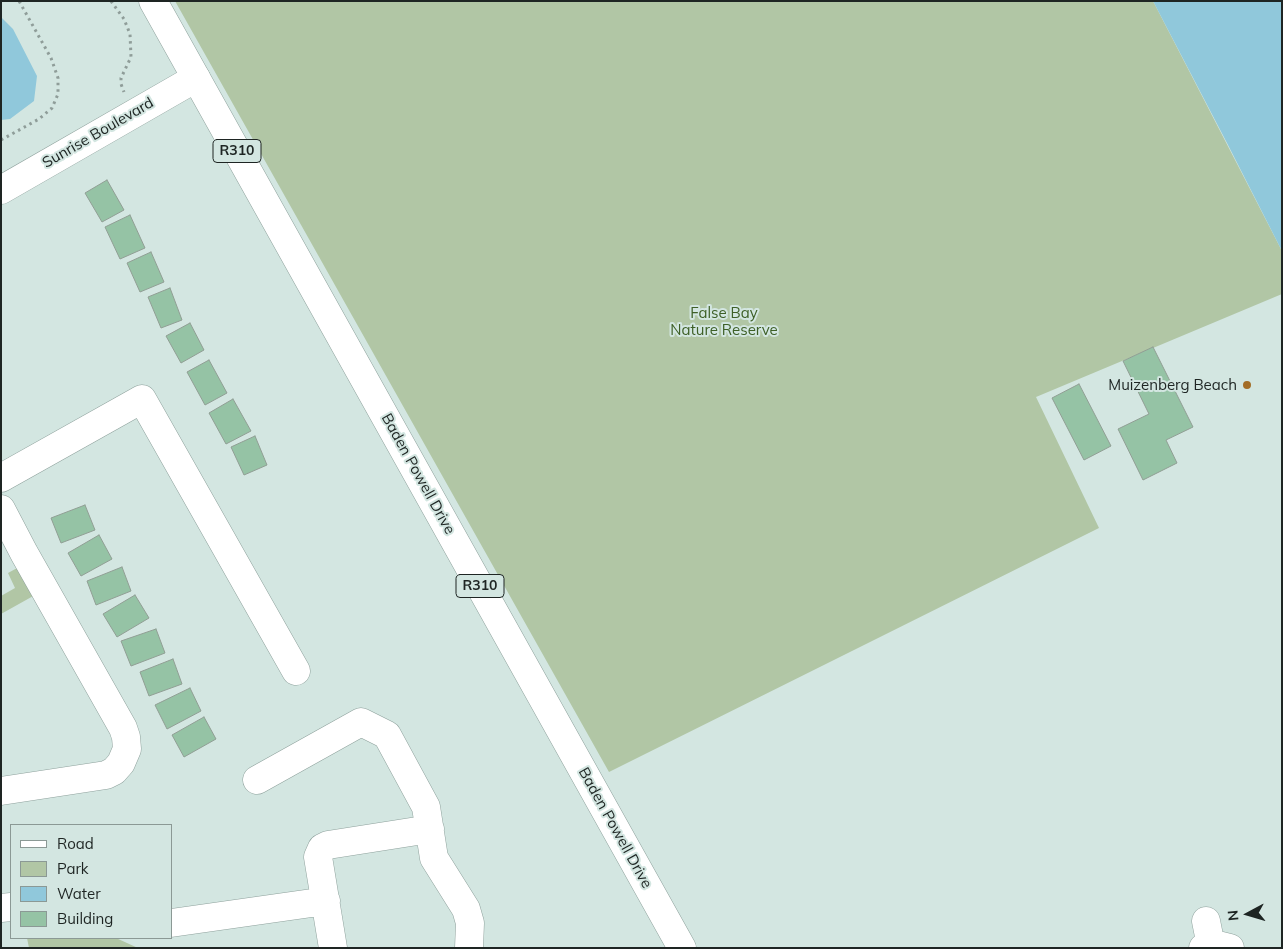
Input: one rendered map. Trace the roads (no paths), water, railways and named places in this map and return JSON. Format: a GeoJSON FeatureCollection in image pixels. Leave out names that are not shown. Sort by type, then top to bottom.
{"type":"FeatureCollection","features":[{"type":"Feature","properties":{"kind":"main road","name":"Baden Powell Drive"},"geometry":{"type":"LineString","coordinates":[[153,1],[682,948]]}},
{"type":"Feature","properties":{"kind":"main road","name":"Sunrise Boulevard"},"geometry":{"type":"LineString","coordinates":[[1,190],[196,78]]}},
{"type":"Feature","properties":{"kind":"main road"},"geometry":{"type":"LineString","coordinates":[[1,478],[142,400],[296,671]]}},
{"type":"Feature","properties":{"kind":"main road"},"geometry":{"type":"LineString","coordinates":[[1,509],[123,728],[127,748],[121,763],[106,775],[1,791]]}},
{"type":"Feature","properties":{"kind":"main road"},"geometry":{"type":"LineString","coordinates":[[257,780],[361,722],[387,734],[426,807],[434,858],[466,909],[470,922],[469,948]]}},
{"type":"Feature","properties":{"kind":"main road"},"geometry":{"type":"LineString","coordinates":[[333,948],[318,857],[319,852],[324,846],[430,829]]}},
{"type":"Feature","properties":{"kind":"main road"},"geometry":{"type":"LineString","coordinates":[[172,923],[326,901]]}},
{"type":"Feature","properties":{"kind":"water"},"geometry":{"type":"Polygon","coordinates":[[[1153,1],[1282,1],[1282,251],[1227,143],[1153,1]]]}},
{"type":"Feature","properties":{"kind":"water"},"geometry":{"type":"Polygon","coordinates":[[[1,17],[13,29],[37,76],[34,101],[10,119],[1,120],[1,17]]]}},
{"type":"Feature","properties":{"kind":"place","name":"Muizenberg Beach"},"geometry":{"type":"Point","coordinates":[1247,385]}},
{"type":"Feature","properties":{"kind":"park label","name":"False Bay Nature Reserve"},"geometry":{"type":"Point","coordinates":[724,322]}}]}
